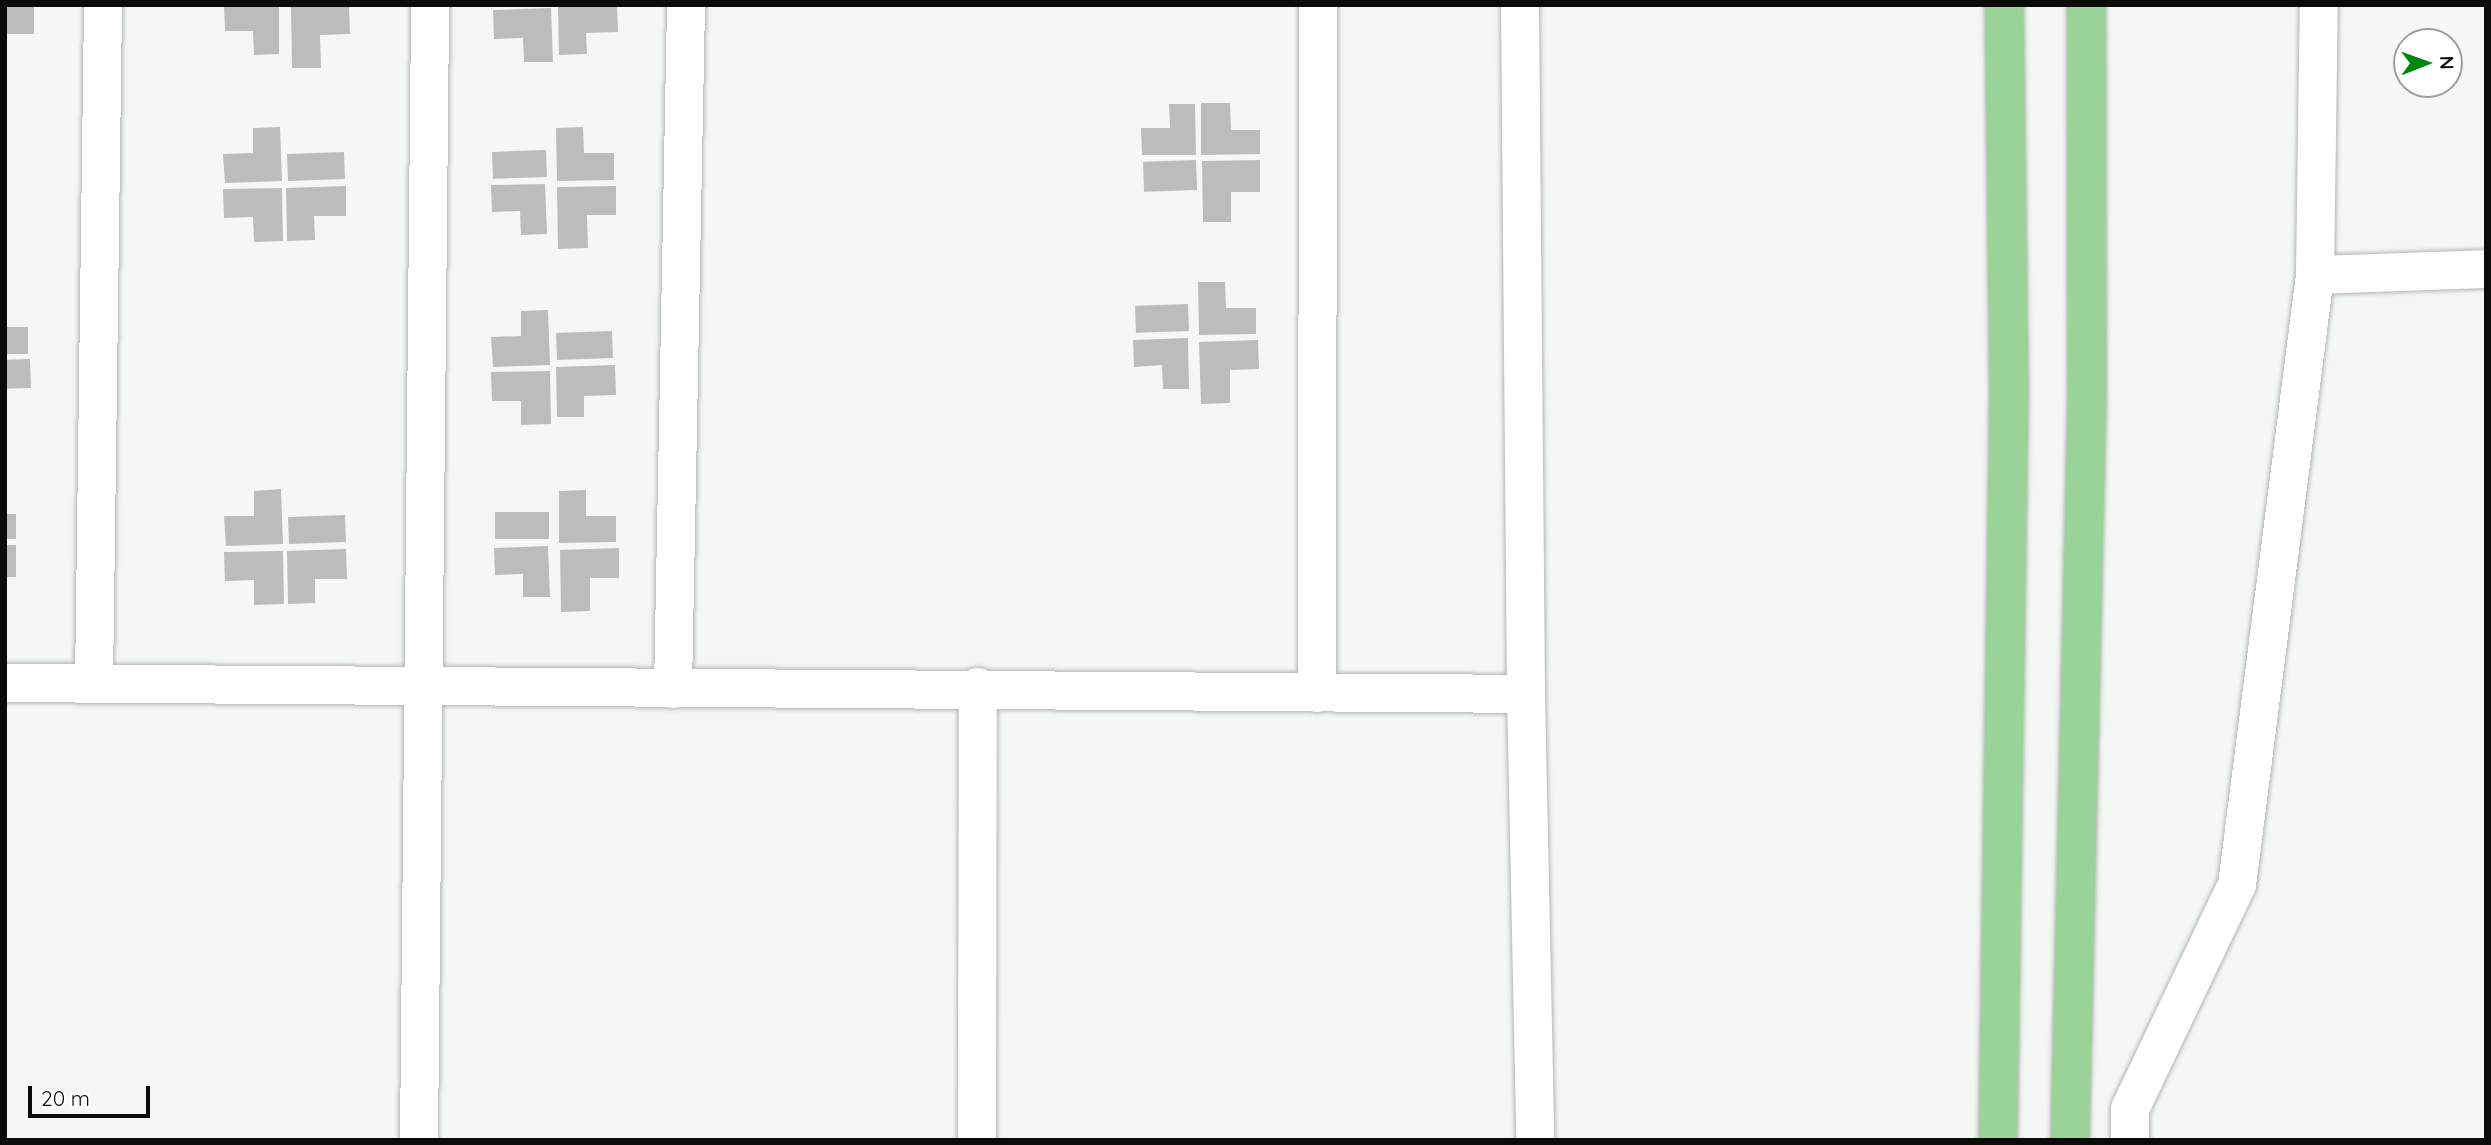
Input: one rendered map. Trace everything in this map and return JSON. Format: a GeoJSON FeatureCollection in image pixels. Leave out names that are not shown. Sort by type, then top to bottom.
{"type":"FeatureCollection","features":[{"type":"Feature","properties":{"kind":"main road"},"geometry":{"type":"LineString","coordinates":[[1997,1140],[2009,394],[2004,5]]}},
{"type":"Feature","properties":{"kind":"main road"},"geometry":{"type":"LineString","coordinates":[[2070,1140],[2087,395],[2086,5]]}},
{"type":"Feature","properties":{"kind":"street"},"geometry":{"type":"LineString","coordinates":[[94,684],[103,5]]}},
{"type":"Feature","properties":{"kind":"street"},"geometry":{"type":"LineString","coordinates":[[419,1140],[430,5]]}},
{"type":"Feature","properties":{"kind":"street"},"geometry":{"type":"LineString","coordinates":[[673,689],[686,5]]}},
{"type":"Feature","properties":{"kind":"street"},"geometry":{"type":"LineString","coordinates":[[1317,693],[1318,5]]}},
{"type":"Feature","properties":{"kind":"street"},"geometry":{"type":"LineString","coordinates":[[1520,5],[1527,694],[1535,1140]]}},
{"type":"Feature","properties":{"kind":"street"},"geometry":{"type":"LineString","coordinates":[[2130,1140],[2130,1109],[2237,885],[2315,275],[2319,5]]}},
{"type":"Feature","properties":{"kind":"street"},"geometry":{"type":"LineString","coordinates":[[2315,275],[2486,269]]}},
{"type":"Feature","properties":{"kind":"street"},"geometry":{"type":"LineString","coordinates":[[5,683],[424,688],[978,687],[1527,694]]}},
{"type":"Feature","properties":{"kind":"street"},"geometry":{"type":"LineString","coordinates":[[977,1140],[978,687]]}},
{"type":"Feature","properties":{"kind":"building"},"geometry":{"type":"Polygon","coordinates":[[[5,5],[34,5],[34,34],[5,34],[5,5]]]}},
{"type":"Feature","properties":{"kind":"building"},"geometry":{"type":"Polygon","coordinates":[[[224,5],[279,5],[279,54],[254,55],[253,31],[225,31],[224,5]]]}},
{"type":"Feature","properties":{"kind":"building"},"geometry":{"type":"Polygon","coordinates":[[[349,5],[350,34],[320,35],[321,68],[292,68],[291,6],[349,5]]]}},
{"type":"Feature","properties":{"kind":"building"},"geometry":{"type":"Polygon","coordinates":[[[558,5],[617,5],[618,32],[586,33],[587,54],[559,55],[558,5]]]}},
{"type":"Feature","properties":{"kind":"building"},"geometry":{"type":"Polygon","coordinates":[[[551,8],[553,62],[524,62],[523,38],[494,39],[493,10],[551,8]]]}},
{"type":"Feature","properties":{"kind":"building"},"geometry":{"type":"Polygon","coordinates":[[[1201,103],[1230,103],[1231,130],[1260,130],[1260,154],[1201,155],[1201,103]]]}},
{"type":"Feature","properties":{"kind":"building"},"geometry":{"type":"Polygon","coordinates":[[[1169,104],[1195,104],[1196,155],[1142,155],[1141,128],[1170,128],[1169,104]]]}},
{"type":"Feature","properties":{"kind":"building"},"geometry":{"type":"Polygon","coordinates":[[[280,127],[282,181],[225,183],[223,154],[253,153],[253,128],[280,127]]]}},
{"type":"Feature","properties":{"kind":"building"},"geometry":{"type":"Polygon","coordinates":[[[583,127],[584,153],[614,153],[614,180],[557,181],[556,128],[583,127]]]}},
{"type":"Feature","properties":{"kind":"building"},"geometry":{"type":"Polygon","coordinates":[[[546,150],[547,177],[493,179],[492,152],[546,150]]]}},
{"type":"Feature","properties":{"kind":"building"},"geometry":{"type":"Polygon","coordinates":[[[344,152],[345,179],[288,181],[287,154],[344,152]]]}},
{"type":"Feature","properties":{"kind":"building"},"geometry":{"type":"Polygon","coordinates":[[[1196,160],[1197,190],[1144,192],[1143,162],[1196,160]]]}},
{"type":"Feature","properties":{"kind":"building"},"geometry":{"type":"Polygon","coordinates":[[[1260,160],[1260,192],[1231,192],[1231,222],[1203,222],[1202,161],[1260,160]]]}},
{"type":"Feature","properties":{"kind":"building"},"geometry":{"type":"Polygon","coordinates":[[[545,184],[547,234],[521,235],[520,211],[492,212],[491,185],[545,184]]]}},
{"type":"Feature","properties":{"kind":"building"},"geometry":{"type":"Polygon","coordinates":[[[346,186],[346,216],[314,216],[315,240],[287,241],[286,188],[346,186]]]}},
{"type":"Feature","properties":{"kind":"building"},"geometry":{"type":"Polygon","coordinates":[[[616,186],[616,215],[587,215],[588,248],[558,249],[557,187],[616,186]]]}},
{"type":"Feature","properties":{"kind":"building"},"geometry":{"type":"Polygon","coordinates":[[[282,188],[283,241],[254,242],[253,217],[224,218],[223,189],[282,188]]]}},
{"type":"Feature","properties":{"kind":"building"},"geometry":{"type":"Polygon","coordinates":[[[1198,282],[1225,282],[1226,308],[1256,308],[1256,334],[1199,335],[1198,282]]]}},
{"type":"Feature","properties":{"kind":"building"},"geometry":{"type":"Polygon","coordinates":[[[1188,304],[1189,331],[1136,333],[1135,306],[1188,304]]]}},
{"type":"Feature","properties":{"kind":"building"},"geometry":{"type":"Polygon","coordinates":[[[548,310],[550,365],[493,367],[491,337],[521,336],[521,311],[548,310]]]}},
{"type":"Feature","properties":{"kind":"building"},"geometry":{"type":"Polygon","coordinates":[[[5,327],[28,327],[28,354],[5,354],[5,327]]]}},
{"type":"Feature","properties":{"kind":"building"},"geometry":{"type":"Polygon","coordinates":[[[612,331],[613,358],[557,360],[556,333],[612,331]]]}},
{"type":"Feature","properties":{"kind":"building"},"geometry":{"type":"Polygon","coordinates":[[[1188,338],[1189,389],[1163,389],[1162,365],[1134,367],[1133,340],[1188,338]]]}},
{"type":"Feature","properties":{"kind":"building"},"geometry":{"type":"Polygon","coordinates":[[[1258,340],[1259,369],[1230,370],[1230,403],[1201,404],[1199,342],[1258,340]]]}},
{"type":"Feature","properties":{"kind":"building"},"geometry":{"type":"Polygon","coordinates":[[[30,359],[31,388],[6,389],[5,360],[30,359]]]}},
{"type":"Feature","properties":{"kind":"building"},"geometry":{"type":"Polygon","coordinates":[[[615,365],[616,395],[584,396],[584,417],[557,417],[556,367],[615,365]]]}},
{"type":"Feature","properties":{"kind":"building"},"geometry":{"type":"Polygon","coordinates":[[[550,371],[551,424],[521,425],[521,401],[492,401],[491,372],[550,371]]]}},
{"type":"Feature","properties":{"kind":"building"},"geometry":{"type":"Polygon","coordinates":[[[281,489],[283,544],[226,546],[224,516],[254,516],[254,491],[281,489]]]}},
{"type":"Feature","properties":{"kind":"building"},"geometry":{"type":"Polygon","coordinates":[[[586,490],[586,516],[616,516],[616,542],[559,543],[559,491],[586,490]]]}},
{"type":"Feature","properties":{"kind":"building"},"geometry":{"type":"Polygon","coordinates":[[[495,512],[549,512],[549,539],[495,539],[495,512]]]}},
{"type":"Feature","properties":{"kind":"building"},"geometry":{"type":"Polygon","coordinates":[[[5,514],[16,514],[16,539],[5,539],[5,514]]]}},
{"type":"Feature","properties":{"kind":"building"},"geometry":{"type":"Polygon","coordinates":[[[345,515],[346,542],[289,544],[288,517],[345,515]]]}},
{"type":"Feature","properties":{"kind":"building"},"geometry":{"type":"Polygon","coordinates":[[[5,545],[16,545],[16,577],[5,577],[5,545]]]}},
{"type":"Feature","properties":{"kind":"building"},"geometry":{"type":"Polygon","coordinates":[[[548,546],[550,597],[523,597],[523,574],[495,575],[494,548],[548,546]]]}},
{"type":"Feature","properties":{"kind":"building"},"geometry":{"type":"Polygon","coordinates":[[[619,548],[619,578],[590,578],[590,611],[561,612],[560,550],[619,548]]]}},
{"type":"Feature","properties":{"kind":"building"},"geometry":{"type":"Polygon","coordinates":[[[346,549],[347,579],[315,579],[315,603],[288,604],[287,551],[346,549]]]}},
{"type":"Feature","properties":{"kind":"building"},"geometry":{"type":"Polygon","coordinates":[[[283,551],[284,604],[254,605],[254,580],[225,581],[224,552],[283,551]]]}}]}
